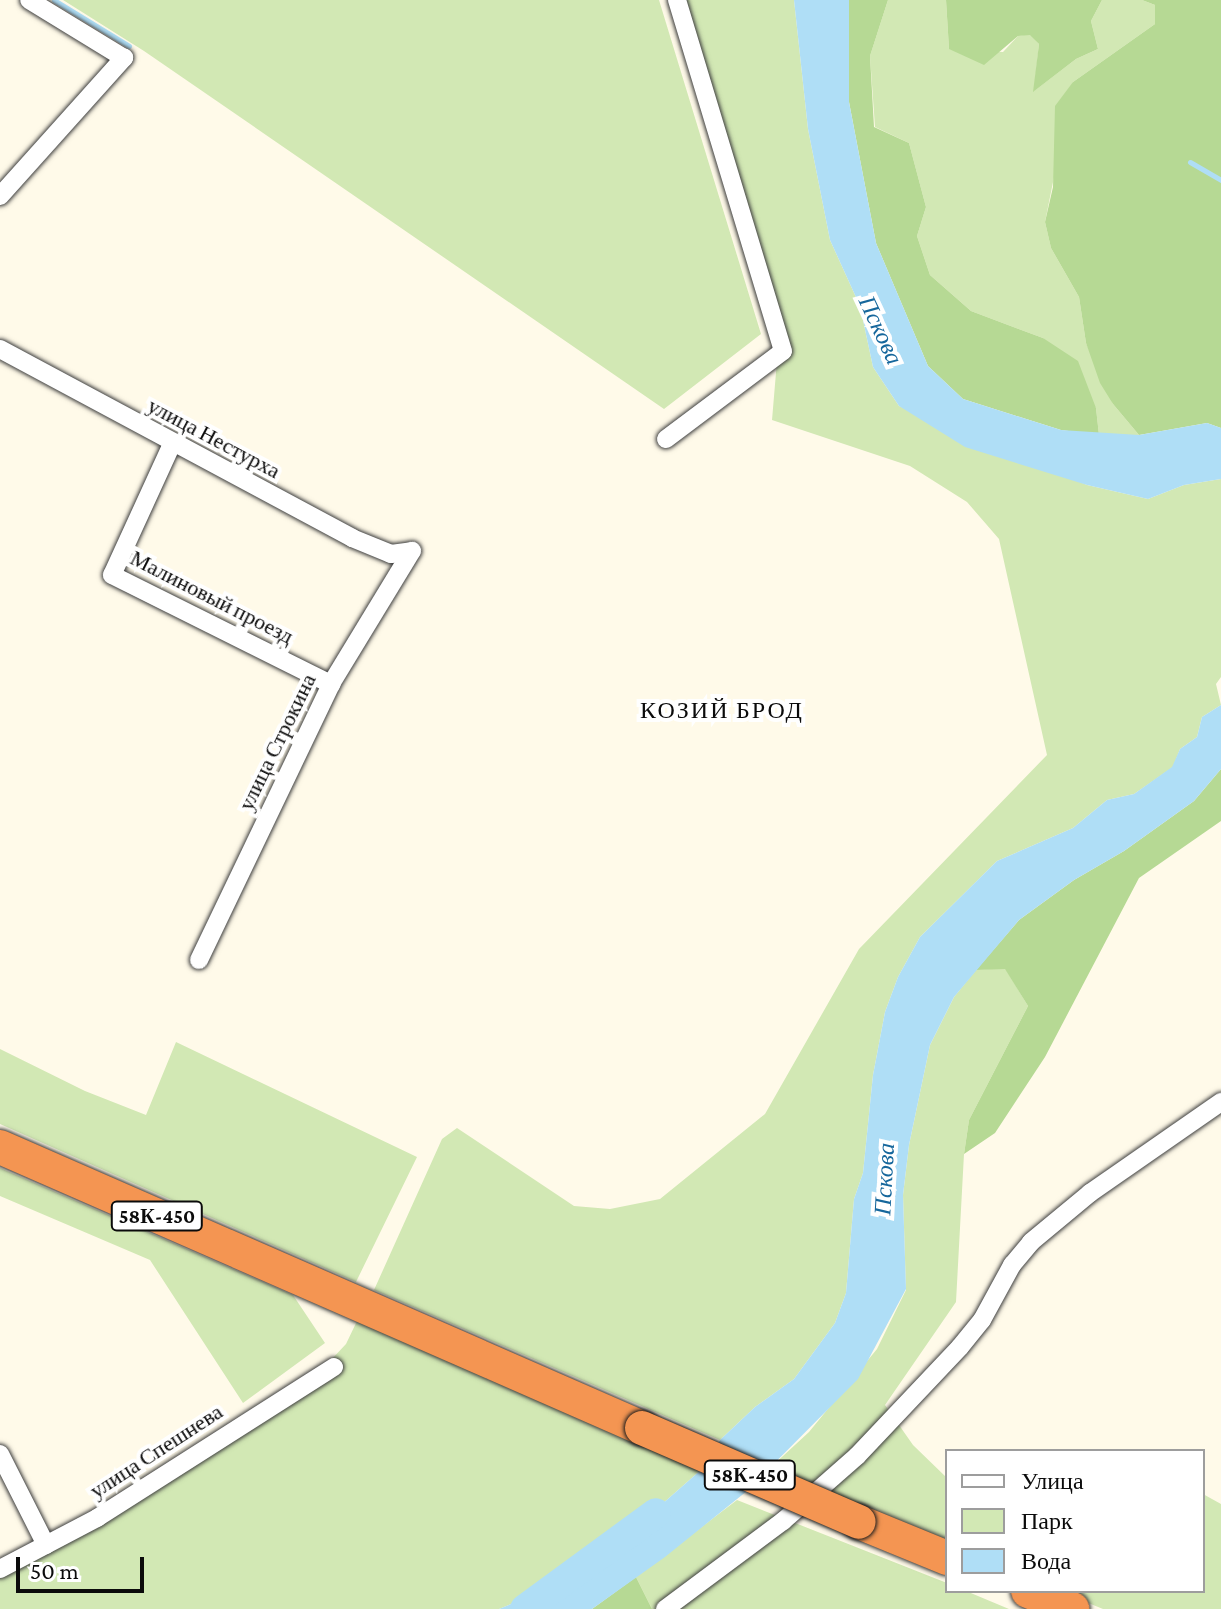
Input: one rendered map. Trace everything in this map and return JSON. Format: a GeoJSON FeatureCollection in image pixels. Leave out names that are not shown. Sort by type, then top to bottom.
{"type":"FeatureCollection","features":[{"type":"Feature","properties":{"kind":"highway","name":"58К-450"},"geometry":{"type":"LineString","coordinates":[[0,1147],[945,1557]]}},
{"type":"Feature","properties":{"kind":"highway"},"geometry":{"type":"LineString","coordinates":[[1033,1593],[1072,1609]]}},
{"type":"Feature","properties":{"kind":"street"},"geometry":{"type":"LineString","coordinates":[[0,196],[124,58],[29,0]]}},
{"type":"Feature","properties":{"kind":"street"},"geometry":{"type":"LineString","coordinates":[[666,439],[783,351],[677,0]]}},
{"type":"Feature","properties":{"kind":"street","name":"улица Нестурха"},"geometry":{"type":"LineString","coordinates":[[0,349],[352,538],[391,554],[412,551]]}},
{"type":"Feature","properties":{"kind":"street","name":"Малиновый проезд"},"geometry":{"type":"LineString","coordinates":[[172,444],[112,575],[331,684]]}},
{"type":"Feature","properties":{"kind":"street","name":"улица Строкина"},"geometry":{"type":"LineString","coordinates":[[199,960],[331,684],[412,551]]}},
{"type":"Feature","properties":{"kind":"street"},"geometry":{"type":"LineString","coordinates":[[665,1609],[783,1521],[857,1456],[975,1329],[1012,1265],[1031,1242],[1102,1184],[1221,1102]]}},
{"type":"Feature","properties":{"kind":"street","name":"улица Спешнева"},"geometry":{"type":"LineString","coordinates":[[0,1569],[97,1518],[334,1367]]}},
{"type":"Feature","properties":{"kind":"street"},"geometry":{"type":"LineString","coordinates":[[0,1454],[46,1545]]}},
{"type":"Feature","properties":{"kind":"green space"},"geometry":{"type":"Polygon","coordinates":[[[63,0],[659,0],[761,334],[664,409],[144,51],[63,0]]]}},
{"type":"Feature","properties":{"kind":"green space"},"geometry":{"type":"Polygon","coordinates":[[[674,0],[794,0],[808,129],[830,240],[860,306],[873,367],[899,406],[1087,485],[1148,499],[1184,485],[1221,479],[1221,677],[1216,684],[1221,705],[1202,717],[1197,737],[1180,749],[1173,767],[1134,794],[1107,800],[1073,828],[997,861],[920,937],[898,977],[885,1012],[873,1075],[863,1173],[854,1199],[846,1293],[835,1323],[794,1379],[755,1407],[720,1440],[374,1290],[442,1139],[457,1128],[574,1206],[610,1209],[660,1199],[765,1114],[859,949],[1047,755],[999,539],[967,502],[910,466],[772,420],[779,337],[674,0]]]}},
{"type":"Feature","properties":{"kind":"green space"},"geometry":{"type":"Polygon","coordinates":[[[849,0],[888,0],[870,56],[874,127],[909,143],[926,207],[917,236],[930,275],[971,311],[1043,338],[1078,361],[1096,408],[1099,435],[1061,430],[963,399],[928,366],[876,243],[849,102],[849,0]]]}},
{"type":"Feature","properties":{"kind":"green space"},"geometry":{"type":"Polygon","coordinates":[[[888,0],[946,0],[949,49],[1003,52],[1018,36],[1030,34],[1039,44],[1034,91],[1076,59],[1098,49],[1091,21],[1102,0],[1142,0],[1155,5],[1155,24],[1073,82],[1045,222],[1051,248],[1079,297],[1086,343],[1113,404],[1139,435],[1099,435],[1096,408],[1043,338],[971,311],[930,275],[917,236],[926,207],[909,143],[875,127],[870,56],[888,0]]]}},
{"type":"Feature","properties":{"kind":"green space"},"geometry":{"type":"Polygon","coordinates":[[[946,0],[1102,0],[1091,21],[1098,49],[1076,59],[1033,92],[1039,44],[1030,35],[1018,36],[984,65],[949,49],[946,0]]]}},
{"type":"Feature","properties":{"kind":"green space"},"geometry":{"type":"Polygon","coordinates":[[[1142,0],[1221,0],[1221,428],[1207,423],[1139,435],[1100,383],[1086,343],[1079,297],[1051,248],[1045,222],[1053,187],[1055,106],[1073,82],[1155,24],[1155,5],[1142,0]]]}},
{"type":"Feature","properties":{"kind":"green space"},"geometry":{"type":"Polygon","coordinates":[[[1221,769],[1221,821],[1139,878],[1045,1057],[995,1133],[964,1154],[969,1120],[1028,1006],[1005,969],[976,970],[1019,920],[1194,801],[1221,769]]]}},
{"type":"Feature","properties":{"kind":"green space"},"geometry":{"type":"Polygon","coordinates":[[[1005,968],[1028,1006],[969,1120],[964,1154],[956,1302],[885,1405],[913,1445],[945,1476],[945,1544],[770,1468],[809,1432],[877,1349],[906,1290],[903,1195],[909,1145],[930,1045],[954,997],[976,970],[1005,968]]]}},
{"type":"Feature","properties":{"kind":"green space"},"geometry":{"type":"Polygon","coordinates":[[[176,1042],[417,1157],[356,1282],[0,1124],[0,1049],[85,1091],[146,1115],[176,1042]]]}},
{"type":"Feature","properties":{"kind":"green space"},"geometry":{"type":"Polygon","coordinates":[[[0,1168],[293,1295],[325,1343],[243,1403],[150,1260],[0,1196],[0,1168]]]}},
{"type":"Feature","properties":{"kind":"green space"},"geometry":{"type":"Polygon","coordinates":[[[357,1321],[702,1469],[620,1541],[543,1591],[499,1609],[0,1609],[0,1572],[330,1361],[346,1344],[357,1321]]]}},
{"type":"Feature","properties":{"kind":"green space"},"geometry":{"type":"Polygon","coordinates":[[[1205,1495],[1221,1504],[1221,1609],[1103,1609],[1064,1593],[1205,1593],[1205,1495]]]}},
{"type":"Feature","properties":{"kind":"green space"},"geometry":{"type":"Polygon","coordinates":[[[737,1500],[945,1582],[945,1593],[971,1593],[1009,1609],[652,1609],[636,1577],[737,1500]]]}},
{"type":"Feature","properties":{"kind":"green space"},"geometry":{"type":"Polygon","coordinates":[[[636,1577],[652,1609],[592,1609],[636,1577]]]}},
{"type":"Feature","properties":{"kind":"water"},"geometry":{"type":"Polygon","coordinates":[[[794,0],[849,0],[849,102],[876,243],[928,366],[963,399],[1061,430],[1139,435],[1207,423],[1221,428],[1221,479],[1184,485],[1148,499],[1087,485],[965,447],[899,406],[873,367],[860,306],[830,240],[808,129],[794,0]]]}},
{"type":"Feature","properties":{"kind":"water"},"geometry":{"type":"Polygon","coordinates":[[[1221,705],[1221,769],[1194,801],[1019,920],[954,997],[930,1045],[909,1145],[903,1195],[906,1289],[858,1379],[747,1491],[665,1557],[592,1609],[499,1609],[543,1591],[620,1541],[702,1469],[720,1440],[755,1407],[794,1379],[835,1323],[846,1293],[854,1199],[863,1173],[873,1075],[885,1012],[898,977],[920,937],[997,861],[1073,828],[1107,800],[1134,794],[1172,767],[1180,749],[1197,737],[1202,717],[1221,705]]]}},
{"type":"Feature","properties":{"kind":"waterway"},"geometry":{"type":"LineString","coordinates":[[54,0],[129,46]]}},
{"type":"Feature","properties":{"kind":"waterway"},"geometry":{"type":"LineString","coordinates":[[1190,162],[1221,180]]}},
{"type":"Feature","properties":{"kind":"waterway","name":"Пскова"},"geometry":{"type":"LineString","coordinates":[[525,1609],[656,1513]]}},
{"type":"Feature","properties":{"kind":"district","name":"КОЗИЙ БРОД"},"geometry":{"type":"Point","coordinates":[722,710]}}]}
